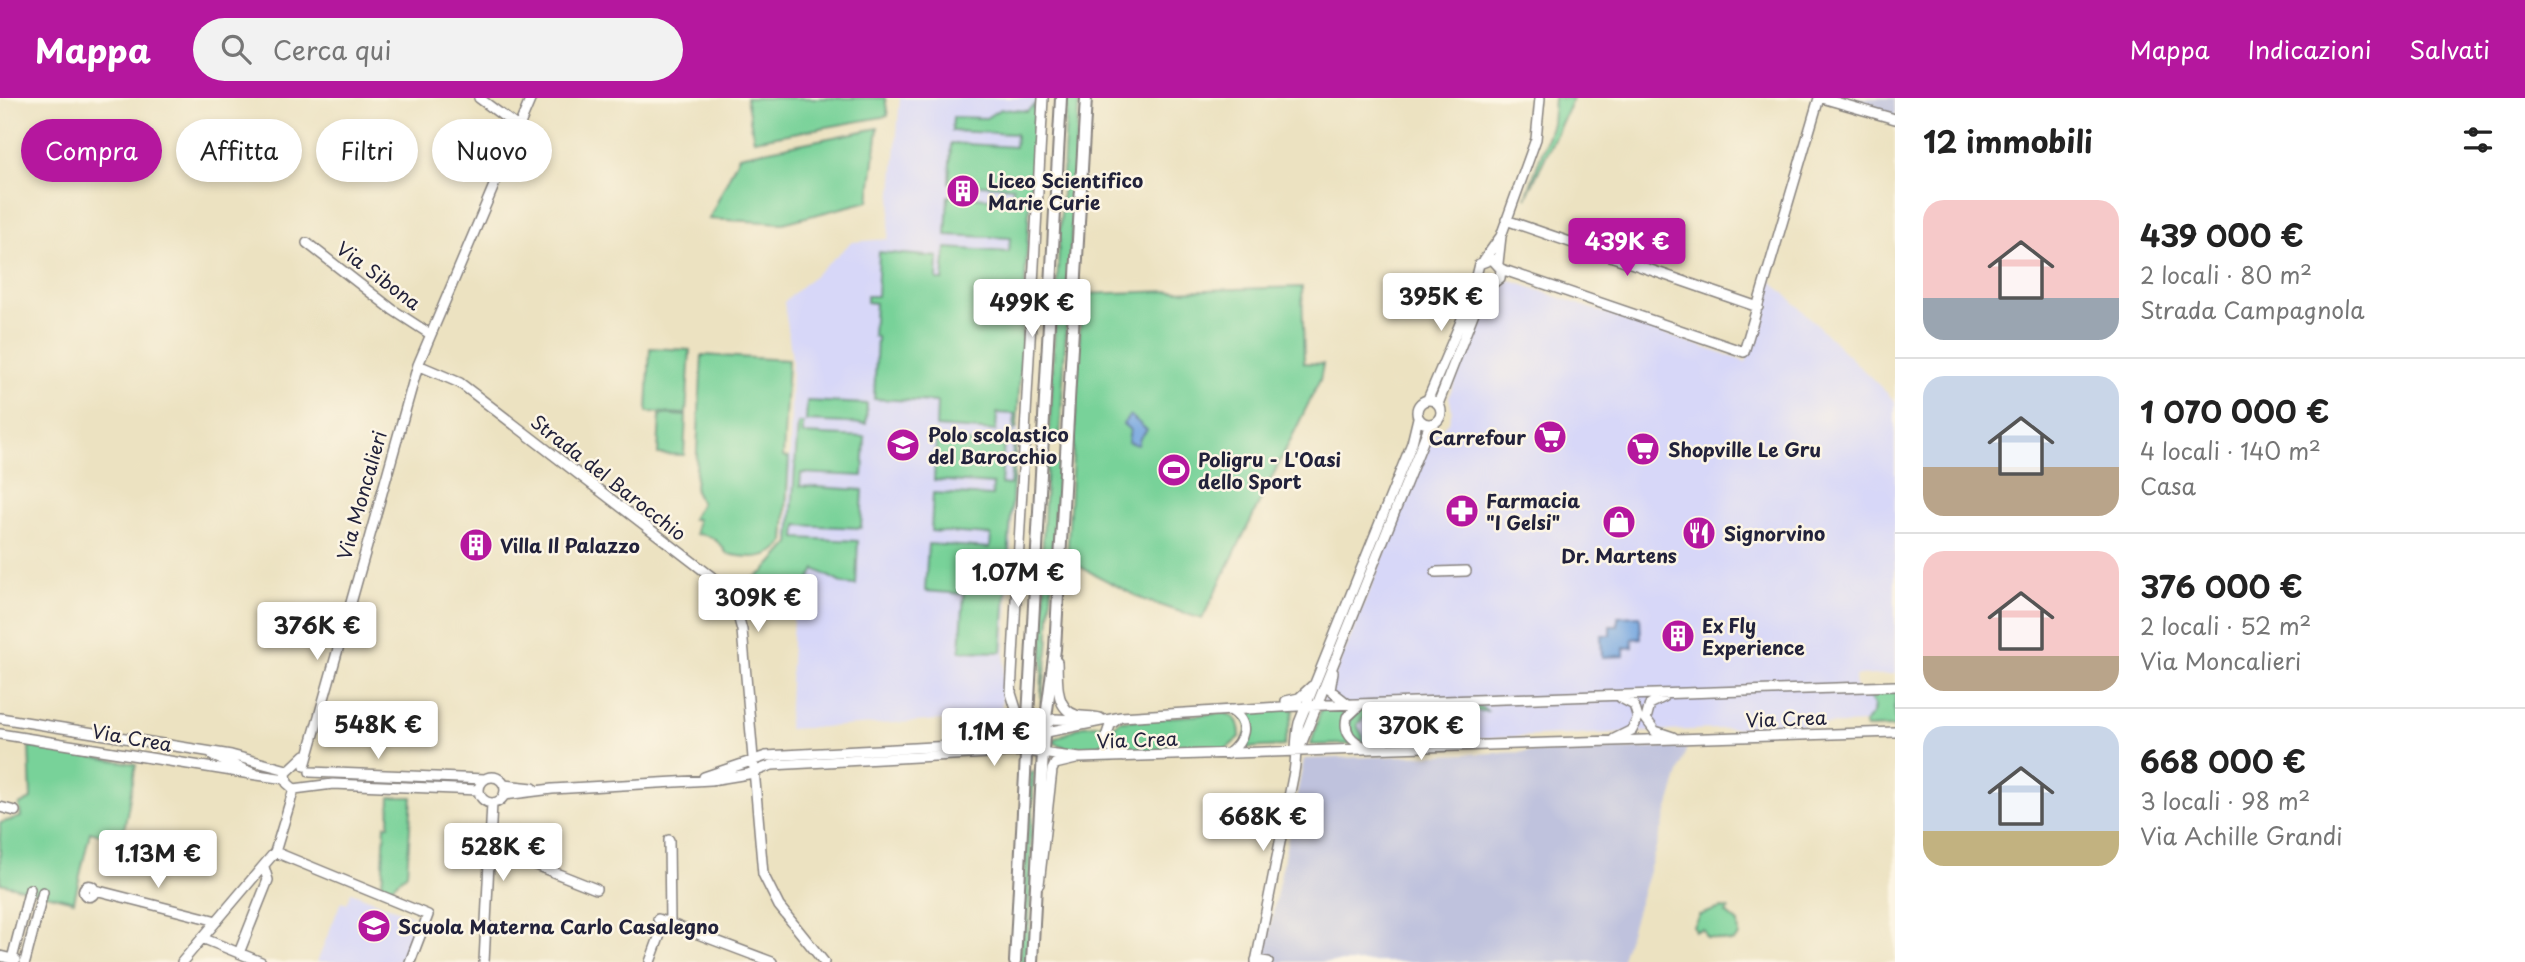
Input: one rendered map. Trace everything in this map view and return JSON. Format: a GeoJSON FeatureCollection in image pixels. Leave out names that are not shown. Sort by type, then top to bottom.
{"type":"FeatureCollection","features":[{"type":"Feature","properties":{"kind":"main road"},"geometry":{"type":"LineString","coordinates":[[1015,962],[1061,98]]}},
{"type":"Feature","properties":{"kind":"main road"},"geometry":{"type":"LineString","coordinates":[[1032,962],[1045,728],[1055,649],[1086,98]]}},
{"type":"Feature","properties":{"kind":"main road"},"geometry":{"type":"LineString","coordinates":[[1042,452],[1066,453]]}},
{"type":"Feature","properties":{"kind":"street"},"geometry":{"type":"LineString","coordinates":[[479,98],[507,119]]}},
{"type":"Feature","properties":{"kind":"street","name":"Via Moncalieri"},"geometry":{"type":"LineString","coordinates":[[522,119],[531,98]]}},
{"type":"Feature","properties":{"kind":"street"},"geometry":{"type":"LineString","coordinates":[[1043,98],[1012,693],[1025,738],[1044,751]]}},
{"type":"Feature","properties":{"kind":"street"},"geometry":{"type":"LineString","coordinates":[[1268,962],[1256,961],[1298,752],[1304,743],[1315,682],[1430,424],[1440,418],[1438,404],[1478,302],[1488,284],[1498,280],[1501,236],[1536,139],[1540,98]]}},
{"type":"Feature","properties":{"kind":"street"},"geometry":{"type":"LineString","coordinates":[[1484,260],[1744,352],[1820,98],[1895,119]]}},
{"type":"Feature","properties":{"kind":"street","name":"Via Moncalieri"},"geometry":{"type":"LineString","coordinates":[[306,773],[305,755],[418,365],[495,182]]}},
{"type":"Feature","properties":{"kind":"street"},"geometry":{"type":"LineString","coordinates":[[1506,220],[1758,307]]}},
{"type":"Feature","properties":{"kind":"street"},"geometry":{"type":"LineString","coordinates":[[1311,705],[1347,624],[1412,443],[1418,406],[1428,399],[1471,300],[1478,267],[1501,236]]}},
{"type":"Feature","properties":{"kind":"street","name":"Via Sibona"},"geometry":{"type":"LineString","coordinates":[[307,243],[393,310],[430,334]]}},
{"type":"Feature","properties":{"kind":"street"},"geometry":{"type":"LineString","coordinates":[[1477,275],[1488,284]]}},
{"type":"Feature","properties":{"kind":"street","name":"Strada del Barocchio"},"geometry":{"type":"LineString","coordinates":[[418,365],[460,383],[726,590],[734,601],[743,630],[760,852],[765,882],[779,906],[824,962]]}},
{"type":"Feature","properties":{"kind":"street"},"geometry":{"type":"LineString","coordinates":[[1428,399],[1438,404]]}},
{"type":"Feature","properties":{"kind":"street"},"geometry":{"type":"LineString","coordinates":[[1418,418],[1430,424]]}},
{"type":"Feature","properties":{"kind":"street"},"geometry":{"type":"LineString","coordinates":[[1436,572],[1466,571]]}},
{"type":"Feature","properties":{"kind":"street"},"geometry":{"type":"LineString","coordinates":[[1347,624],[1346,641],[1329,686],[1333,695],[1350,705]]}},
{"type":"Feature","properties":{"kind":"street"},"geometry":{"type":"LineString","coordinates":[[1055,649],[1058,688],[1063,704],[1076,715],[1105,719]]}},
{"type":"Feature","properties":{"kind":"street","name":"Via Crea"},"geometry":{"type":"LineString","coordinates":[[1261,708],[1299,698],[1315,682]]}},
{"type":"Feature","properties":{"kind":"street","name":"Via Crea"},"geometry":{"type":"LineString","coordinates":[[699,779],[766,756],[988,744],[1025,738],[1045,728],[1054,719],[1091,721],[1311,705],[1895,687]]}},
{"type":"Feature","properties":{"kind":"street","name":"Via Crea"},"geometry":{"type":"LineString","coordinates":[[1678,739],[1651,727],[1646,713],[1657,698],[1683,693]]}},
{"type":"Feature","properties":{"kind":"street","name":"Via Crea"},"geometry":{"type":"LineString","coordinates":[[1606,741],[1632,730],[1638,718],[1634,705],[1612,696]]}},
{"type":"Feature","properties":{"kind":"street"},"geometry":{"type":"LineString","coordinates":[[1362,704],[1355,707],[1347,717],[1346,730],[1353,741],[1369,749]]}},
{"type":"Feature","properties":{"kind":"street"},"geometry":{"type":"LineString","coordinates":[[1228,754],[1241,742],[1244,733],[1242,720],[1230,710]]}},
{"type":"Feature","properties":{"kind":"street"},"geometry":{"type":"LineString","coordinates":[[1121,717],[1110,725],[1106,737],[1111,748],[1125,757]]}},
{"type":"Feature","properties":{"kind":"street","name":"Via Crea"},"geometry":{"type":"LineString","coordinates":[[0,718],[208,754],[231,755],[286,775]]}},
{"type":"Feature","properties":{"kind":"street","name":"Via Crea"},"geometry":{"type":"LineString","coordinates":[[504,790],[736,777],[772,765],[1026,751],[1044,751],[1080,758],[1895,732]]}},
{"type":"Feature","properties":{"kind":"street","name":"Via Crea"},"geometry":{"type":"LineString","coordinates":[[0,734],[257,775],[286,775]]}},
{"type":"Feature","properties":{"kind":"street","name":"Via Crea"},"geometry":{"type":"LineString","coordinates":[[208,754],[257,775]]}},
{"type":"Feature","properties":{"kind":"street"},"geometry":{"type":"LineString","coordinates":[[1036,895],[1043,867],[1052,770],[1055,764],[1080,758]]}},
{"type":"Feature","properties":{"kind":"street"},"geometry":{"type":"LineString","coordinates":[[182,962],[275,852],[294,789],[306,773]]}},
{"type":"Feature","properties":{"kind":"street"},"geometry":{"type":"LineString","coordinates":[[306,773],[479,790]]}},
{"type":"Feature","properties":{"kind":"street"},"geometry":{"type":"LineString","coordinates":[[294,789],[286,775],[306,773],[417,778],[498,778],[504,790],[492,803],[484,962]]}},
{"type":"Feature","properties":{"kind":"street"},"geometry":{"type":"LineString","coordinates":[[417,778],[456,789]]}},
{"type":"Feature","properties":{"kind":"street"},"geometry":{"type":"LineString","coordinates":[[479,790],[485,779]]}},
{"type":"Feature","properties":{"kind":"street"},"geometry":{"type":"LineString","coordinates":[[479,790],[484,801],[492,803]]}},
{"type":"Feature","properties":{"kind":"street"},"geometry":{"type":"LineString","coordinates":[[0,807],[15,811]]}},
{"type":"Feature","properties":{"kind":"street"},"geometry":{"type":"LineString","coordinates":[[650,962],[664,921],[669,840]]}},
{"type":"Feature","properties":{"kind":"street"},"geometry":{"type":"LineString","coordinates":[[490,847],[596,889]]}},
{"type":"Feature","properties":{"kind":"street"},"geometry":{"type":"LineString","coordinates":[[275,852],[428,915],[410,962]]}},
{"type":"Feature","properties":{"kind":"street"},"geometry":{"type":"LineString","coordinates":[[239,953],[269,877],[264,867]]}},
{"type":"Feature","properties":{"kind":"street"},"geometry":{"type":"LineString","coordinates":[[12,959],[30,889]]}},
{"type":"Feature","properties":{"kind":"street"},"geometry":{"type":"LineString","coordinates":[[95,890],[217,921]]}},
{"type":"Feature","properties":{"kind":"street"},"geometry":{"type":"LineString","coordinates":[[0,956],[24,962],[43,892]]}},
{"type":"Feature","properties":{"kind":"street"},"geometry":{"type":"LineString","coordinates":[[664,921],[772,962]]}},
{"type":"Feature","properties":{"kind":"street"},"geometry":{"type":"LineString","coordinates":[[202,938],[261,962]]}},
{"type":"Feature","properties":{"kind":"shaded area","name":"Polo scolastico del Barocchio"},"geometry":{"type":"Polygon","coordinates":[[[900,98],[1037,98],[1001,717],[788,729],[793,619],[788,531],[792,359],[784,302],[852,242],[888,239],[900,98]]]}},
{"type":"Feature","properties":{"kind":"shaded area"},"geometry":{"type":"Polygon","coordinates":[[[1828,98],[1895,98],[1895,118],[1828,98]]]}},
{"type":"Feature","properties":{"kind":"shaded area","name":"Shopville Le Gru"},"geometry":{"type":"Polygon","coordinates":[[[1509,280],[1746,362],[1771,280],[1895,401],[1895,674],[1855,676],[1856,695],[1868,695],[1874,705],[1871,717],[1866,723],[1311,745],[1324,696],[1334,678],[1432,437],[1449,422],[1452,410],[1449,396],[1491,293],[1500,290],[1509,280]]]}},
{"type":"Feature","properties":{"kind":"shaded area"},"geometry":{"type":"Polygon","coordinates":[[[1687,747],[1621,962],[1263,962],[1304,759],[1687,747]]]}},
{"type":"Feature","properties":{"kind":"shaded area","name":"Scuola Materna Carlo Casalegno"},"geometry":{"type":"Polygon","coordinates":[[[351,892],[420,919],[404,962],[317,962],[341,902],[347,904],[351,892]]]}},
{"type":"Feature","properties":{"kind":"green space"},"geometry":{"type":"Polygon","coordinates":[[[746,98],[885,98],[888,116],[754,140],[746,98]]]}},
{"type":"Feature","properties":{"kind":"green space"},"geometry":{"type":"Polygon","coordinates":[[[1067,98],[1079,98],[1060,435],[1055,439],[1049,435],[1067,98]]]}},
{"type":"Feature","properties":{"kind":"green space"},"geometry":{"type":"Polygon","coordinates":[[[1554,98],[1573,98],[1526,198],[1552,123],[1554,98]]]}},
{"type":"Feature","properties":{"kind":"green space"},"geometry":{"type":"Polygon","coordinates":[[[1035,104],[1017,427],[1014,431],[1015,414],[997,413],[996,431],[936,427],[937,402],[874,399],[877,337],[873,336],[875,303],[867,302],[867,296],[877,296],[879,252],[938,257],[937,280],[943,280],[946,248],[1009,252],[1010,238],[946,235],[948,196],[1012,199],[1013,187],[949,183],[951,143],[1015,147],[1016,134],[952,131],[953,117],[986,118],[1000,109],[1027,111],[1035,104]]]}},
{"type":"Feature","properties":{"kind":"green space"},"geometry":{"type":"Polygon","coordinates":[[[878,128],[869,201],[783,223],[709,219],[739,156],[878,128]]]}},
{"type":"Feature","properties":{"kind":"green space","name":"Poligru - L'Oasi dello Sport"},"geometry":{"type":"Polygon","coordinates":[[[1302,287],[1304,363],[1323,364],[1320,380],[1202,619],[1144,600],[1067,560],[1082,294],[1302,287]]]}},
{"type":"Feature","properties":{"kind":"green space"},"geometry":{"type":"Polygon","coordinates":[[[650,348],[690,350],[686,414],[647,412],[650,348]]]}},
{"type":"Feature","properties":{"kind":"green space"},"geometry":{"type":"Polygon","coordinates":[[[702,355],[788,360],[783,457],[789,458],[784,542],[766,555],[750,557],[727,554],[714,540],[696,534],[697,519],[692,519],[701,503],[695,491],[702,355]]]}},
{"type":"Feature","properties":{"kind":"green space"},"geometry":{"type":"Polygon","coordinates":[[[807,401],[867,404],[866,424],[806,421],[807,401]]]}},
{"type":"Feature","properties":{"kind":"green space"},"geometry":{"type":"Polygon","coordinates":[[[660,414],[686,416],[684,455],[658,454],[660,414]]]}},
{"type":"Feature","properties":{"kind":"green space"},"geometry":{"type":"Polygon","coordinates":[[[798,423],[803,423],[803,434],[865,437],[863,476],[801,473],[800,486],[863,490],[861,528],[797,525],[796,538],[858,541],[856,585],[843,584],[815,569],[793,614],[746,582],[764,572],[790,543],[798,423]]]}},
{"type":"Feature","properties":{"kind":"green space"},"geometry":{"type":"Polygon","coordinates":[[[1014,437],[1016,440],[1002,652],[960,651],[964,594],[925,591],[928,544],[990,548],[991,535],[931,531],[933,493],[992,496],[993,484],[934,480],[936,441],[1004,444],[1001,484],[1010,485],[1014,437]]]}},
{"type":"Feature","properties":{"kind":"green space"},"geometry":{"type":"Polygon","coordinates":[[[1053,459],[1059,463],[1048,650],[1041,704],[1045,579],[1042,558],[1047,463],[1053,459]]]}},
{"type":"Feature","properties":{"kind":"green space"},"geometry":{"type":"Polygon","coordinates":[[[1856,691],[1895,691],[1895,727],[1866,728],[1864,724],[1873,713],[1874,705],[1868,695],[1856,695],[1856,691]]]}},
{"type":"Feature","properties":{"kind":"green space"},"geometry":{"type":"Polygon","coordinates":[[[1471,705],[1487,711],[1368,712],[1357,725],[1363,736],[1363,743],[1351,734],[1349,721],[1362,706],[1471,705]]]}},
{"type":"Feature","properties":{"kind":"green space"},"geometry":{"type":"Polygon","coordinates":[[[1294,708],[1284,746],[1241,748],[1248,727],[1240,712],[1294,708]]]}},
{"type":"Feature","properties":{"kind":"green space"},"geometry":{"type":"Polygon","coordinates":[[[1321,708],[1343,708],[1343,732],[1352,744],[1311,745],[1321,708]]]}},
{"type":"Feature","properties":{"kind":"green space"},"geometry":{"type":"Polygon","coordinates":[[[1225,713],[1235,719],[1240,733],[1240,737],[1226,749],[1122,751],[1110,741],[1110,731],[1119,721],[1225,713]]]}},
{"type":"Feature","properties":{"kind":"green space"},"geometry":{"type":"Polygon","coordinates":[[[1107,724],[1112,752],[1076,752],[1050,741],[1082,726],[1107,724]]]}},
{"type":"Feature","properties":{"kind":"green space"},"geometry":{"type":"Polygon","coordinates":[[[29,746],[136,764],[122,841],[90,832],[74,901],[0,883],[0,823],[21,817],[19,805],[31,799],[29,746]]]}},
{"type":"Feature","properties":{"kind":"green space"},"geometry":{"type":"Polygon","coordinates":[[[1030,772],[1034,772],[1028,962],[1020,962],[1030,772]]]}},
{"type":"Feature","properties":{"kind":"green space"},"geometry":{"type":"Polygon","coordinates":[[[390,797],[412,797],[407,873],[388,890],[382,888],[385,825],[389,825],[390,797]]]}},
{"type":"Feature","properties":{"kind":"green space"},"geometry":{"type":"Polygon","coordinates":[[[1721,908],[1729,909],[1726,913],[1738,923],[1739,936],[1732,942],[1706,937],[1703,929],[1695,931],[1693,926],[1699,915],[1721,908]]]}},
{"type":"Feature","properties":{"kind":"water"},"geometry":{"type":"Polygon","coordinates":[[[1130,415],[1147,430],[1138,445],[1128,442],[1130,430],[1123,424],[1130,415]]]}},
{"type":"Feature","properties":{"kind":"water"},"geometry":{"type":"Polygon","coordinates":[[[1640,616],[1641,638],[1632,639],[1633,647],[1624,648],[1624,656],[1602,657],[1601,635],[1610,635],[1610,626],[1618,626],[1618,617],[1640,616]]]}},
{"type":"Feature","properties":{"kind":"place","name":"Liceo Scientifico Marie Curie"},"geometry":{"type":"Point","coordinates":[963,191]}},
{"type":"Feature","properties":{"kind":"place","name":"Carrefour"},"geometry":{"type":"Point","coordinates":[1550,437]}},
{"type":"Feature","properties":{"kind":"place","name":"Polo scolastico del Barocchio"},"geometry":{"type":"Point","coordinates":[903,445]}},
{"type":"Feature","properties":{"kind":"place","name":"Shopville Le Gru"},"geometry":{"type":"Point","coordinates":[1643,449]}},
{"type":"Feature","properties":{"kind":"place","name":"Poligru - L'Oasi dello Sport"},"geometry":{"type":"Point","coordinates":[1174,470]}},
{"type":"Feature","properties":{"kind":"place","name":"Farmacia \"I Gelsi\""},"geometry":{"type":"Point","coordinates":[1462,511]}},
{"type":"Feature","properties":{"kind":"place","name":"Dr. Martens"},"geometry":{"type":"Point","coordinates":[1619,522]}},
{"type":"Feature","properties":{"kind":"place","name":"Signorvino"},"geometry":{"type":"Point","coordinates":[1699,533]}},
{"type":"Feature","properties":{"kind":"place","name":"Villa Il Palazzo"},"geometry":{"type":"Point","coordinates":[476,545]}},
{"type":"Feature","properties":{"kind":"place","name":"Ex Fly Experience"},"geometry":{"type":"Point","coordinates":[1678,636]}},
{"type":"Feature","properties":{"kind":"place","name":"Scuola Materna Carlo Casalegno"},"geometry":{"type":"Point","coordinates":[374,926]}}]}
